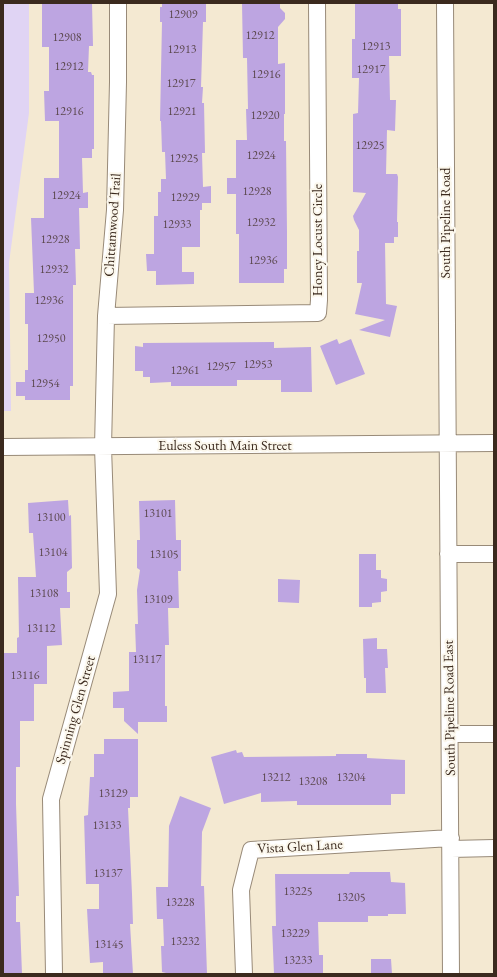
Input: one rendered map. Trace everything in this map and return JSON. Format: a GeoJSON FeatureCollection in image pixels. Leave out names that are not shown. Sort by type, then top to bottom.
{"type":"FeatureCollection","features":[{"type":"Feature","properties":{"kind":"street","name":"Chittamwood Trail"},"geometry":{"type":"LineString","coordinates":[[103,447],[106,316],[115,210],[118,3]]}},
{"type":"Feature","properties":{"kind":"street","name":"Honey Locust Circle"},"geometry":{"type":"LineString","coordinates":[[106,316],[318,313],[317,3]]}},
{"type":"Feature","properties":{"kind":"street","name":"South Pipeline Road"},"geometry":{"type":"LineString","coordinates":[[445,3],[448,443]]}},
{"type":"Feature","properties":{"kind":"street","name":"South Pipeline Road East"},"geometry":{"type":"LineString","coordinates":[[448,443],[451,974]]}},
{"type":"Feature","properties":{"kind":"street","name":"Euless South Main Street"},"geometry":{"type":"LineString","coordinates":[[3,447],[494,443]]}},
{"type":"Feature","properties":{"kind":"street","name":"Spinning Glen Street"},"geometry":{"type":"LineString","coordinates":[[54,974],[51,798],[108,594],[103,447]]}},
{"type":"Feature","properties":{"kind":"street"},"geometry":{"type":"LineString","coordinates":[[448,554],[494,554]]}},
{"type":"Feature","properties":{"kind":"street"},"geometry":{"type":"LineString","coordinates":[[450,734],[494,734]]}},
{"type":"Feature","properties":{"kind":"street"},"geometry":{"type":"LineString","coordinates":[[451,843],[494,848]]}},
{"type":"Feature","properties":{"kind":"street","name":"Vista Glen Lane"},"geometry":{"type":"LineString","coordinates":[[244,974],[241,890],[250,850],[451,843]]}},
{"type":"Feature","properties":{"kind":"shaded area"},"geometry":{"type":"Polygon","coordinates":[[[3,3],[29,3],[29,113],[9,263],[11,411],[3,411],[3,3]]]}},
{"type":"Feature","properties":{"kind":"building"},"geometry":{"type":"Polygon","coordinates":[[[42,3],[92,3],[93,46],[89,46],[88,72],[91,72],[92,75],[94,75],[94,149],[92,149],[92,158],[82,158],[83,193],[88,192],[88,208],[79,208],[80,249],[75,249],[76,285],[73,285],[73,386],[70,386],[70,400],[25,400],[25,396],[16,396],[16,382],[25,382],[25,370],[28,370],[28,324],[25,324],[25,293],[34,293],[31,218],[44,218],[44,178],[59,178],[59,121],[45,121],[44,91],[49,91],[49,47],[42,47],[42,3]]]}},
{"type":"Feature","properties":{"kind":"building"},"geometry":{"type":"Polygon","coordinates":[[[162,3],[206,3],[206,22],[203,22],[201,87],[203,87],[202,103],[204,103],[205,153],[202,153],[203,187],[211,186],[211,203],[202,203],[202,210],[200,210],[200,247],[182,247],[182,272],[194,272],[194,284],[156,285],[156,271],[147,271],[146,254],[154,254],[154,216],[158,216],[158,192],[161,192],[161,179],[166,179],[165,152],[162,152],[160,121],[162,22],[160,22],[160,7],[162,7],[162,3]]]}},
{"type":"Feature","properties":{"kind":"building"},"geometry":{"type":"Polygon","coordinates":[[[242,3],[280,3],[280,8],[285,13],[285,19],[278,27],[278,64],[285,63],[284,141],[286,141],[287,269],[284,269],[284,283],[239,283],[239,234],[236,234],[236,194],[227,194],[227,178],[236,178],[236,140],[247,140],[247,58],[243,58],[242,3]]]}},
{"type":"Feature","properties":{"kind":"building"},"geometry":{"type":"Polygon","coordinates":[[[355,3],[398,3],[398,9],[401,9],[401,56],[389,56],[390,100],[396,100],[395,131],[387,130],[386,174],[397,174],[398,177],[398,237],[394,237],[394,243],[385,243],[386,304],[397,306],[390,337],[359,330],[385,320],[355,314],[362,283],[357,283],[357,251],[359,251],[359,230],[353,216],[366,193],[353,192],[353,114],[358,113],[359,78],[352,78],[352,39],[355,39],[355,3]]]}},
{"type":"Feature","properties":{"kind":"building"},"geometry":{"type":"Polygon","coordinates":[[[337,339],[339,344],[351,339],[365,374],[336,385],[320,346],[337,339]]]}},
{"type":"Feature","properties":{"kind":"building"},"geometry":{"type":"Polygon","coordinates":[[[274,342],[274,348],[311,347],[312,392],[281,392],[281,380],[237,380],[237,386],[171,386],[171,382],[150,383],[150,377],[143,377],[143,371],[135,371],[135,346],[143,347],[143,343],[274,342]]]}},
{"type":"Feature","properties":{"kind":"building"},"geometry":{"type":"Polygon","coordinates":[[[68,500],[69,516],[71,515],[72,568],[67,572],[67,592],[70,592],[70,608],[60,608],[62,645],[47,646],[47,684],[34,684],[34,721],[20,721],[20,767],[16,767],[19,896],[16,896],[16,922],[20,922],[22,974],[3,974],[3,653],[17,653],[17,638],[19,637],[18,577],[36,577],[33,533],[29,533],[28,503],[68,500]]]}},
{"type":"Feature","properties":{"kind":"building"},"geometry":{"type":"Polygon","coordinates":[[[175,500],[176,540],[181,540],[181,571],[178,571],[179,608],[168,608],[169,645],[165,645],[165,706],[167,706],[167,722],[138,722],[138,734],[124,721],[124,708],[113,708],[113,692],[129,691],[129,652],[136,652],[135,624],[138,624],[137,590],[140,570],[137,568],[137,540],[140,540],[139,501],[175,500]]]}},
{"type":"Feature","properties":{"kind":"building"},"geometry":{"type":"Polygon","coordinates":[[[359,554],[376,554],[376,570],[381,570],[381,578],[387,579],[387,591],[381,592],[381,602],[372,603],[372,607],[359,607],[359,554]]]}},
{"type":"Feature","properties":{"kind":"building"},"geometry":{"type":"Polygon","coordinates":[[[278,579],[300,580],[299,603],[278,602],[278,579]]]}},
{"type":"Feature","properties":{"kind":"building"},"geometry":{"type":"Polygon","coordinates":[[[377,638],[377,649],[387,649],[388,668],[385,668],[386,693],[366,693],[363,639],[377,638]]]}},
{"type":"Feature","properties":{"kind":"building"},"geometry":{"type":"Polygon","coordinates":[[[104,739],[138,739],[138,797],[130,797],[130,808],[128,808],[133,924],[130,924],[133,974],[103,974],[103,962],[90,963],[87,909],[99,909],[99,884],[86,884],[84,816],[88,815],[90,777],[94,777],[94,754],[104,754],[104,739]]]}},
{"type":"Feature","properties":{"kind":"building"},"geometry":{"type":"Polygon","coordinates":[[[236,750],[237,753],[242,752],[244,757],[336,756],[336,754],[367,754],[367,758],[405,760],[405,794],[391,794],[391,805],[297,805],[297,801],[261,802],[261,793],[224,804],[211,757],[236,750]]]}},
{"type":"Feature","properties":{"kind":"building"},"geometry":{"type":"Polygon","coordinates":[[[180,796],[211,808],[202,832],[201,886],[204,886],[207,974],[166,974],[162,972],[161,946],[164,946],[163,919],[157,919],[156,887],[168,887],[169,826],[180,796]]]}},
{"type":"Feature","properties":{"kind":"building"},"geometry":{"type":"Polygon","coordinates":[[[350,872],[390,872],[391,882],[405,883],[406,914],[368,916],[368,922],[318,922],[319,955],[323,955],[323,974],[274,974],[272,926],[276,926],[275,874],[349,874],[350,872]]]}},
{"type":"Feature","properties":{"kind":"building"},"geometry":{"type":"Polygon","coordinates":[[[371,959],[391,959],[392,974],[371,974],[371,959]]]}}]}
